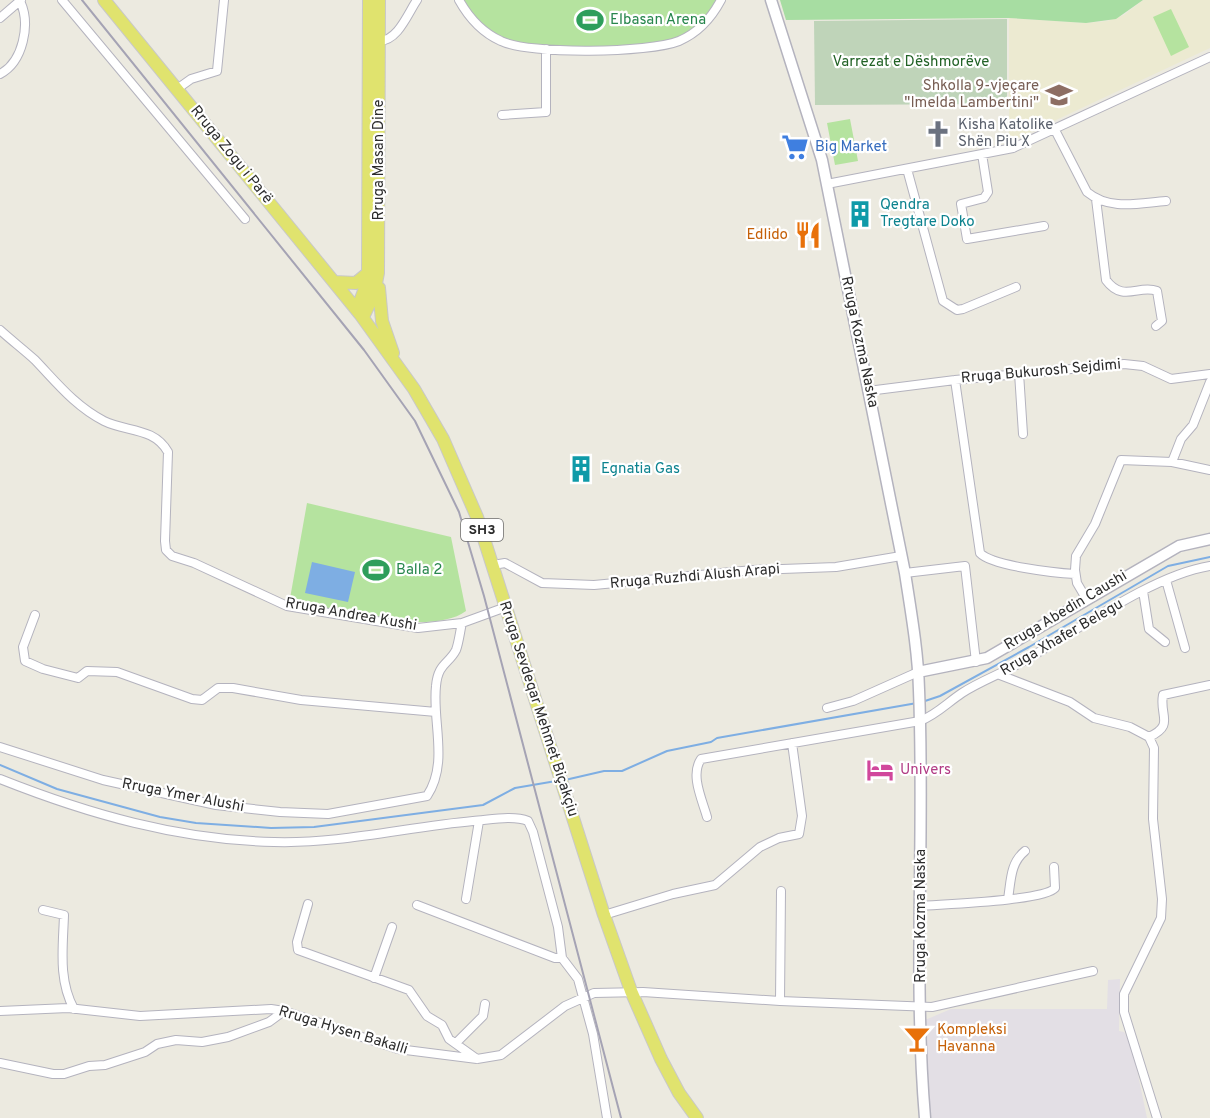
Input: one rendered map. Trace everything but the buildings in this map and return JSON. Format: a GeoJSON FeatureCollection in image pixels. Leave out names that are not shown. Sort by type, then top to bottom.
{"type":"FeatureCollection","features":[{"type":"Feature","properties":{"kind":"main road","name":"Rruga Zogu i Parë"},"geometry":{"type":"LineString","coordinates":[[104,0],[360,314]]}},
{"type":"Feature","properties":{"kind":"main road","name":"Rruga Masan Dine"},"geometry":{"type":"LineString","coordinates":[[369,0],[373,273]]}},
{"type":"Feature","properties":{"kind":"main road","name":"Rruga Masan Dine"},"geometry":{"type":"LineString","coordinates":[[360,314],[373,273],[379,0]]}},
{"type":"Feature","properties":{"kind":"main road","name":"Rruga Kozma Naska"},"geometry":{"type":"LineString","coordinates":[[771,0],[827,184],[905,573],[919,690],[921,1008],[925,1118]]}},
{"type":"Feature","properties":{"kind":"main road"},"geometry":{"type":"LineString","coordinates":[[334,282],[356,284],[373,273],[380,310],[394,360]]}},
{"type":"Feature","properties":{"kind":"main road","name":"Rruga Sevdeqar Mehmet Biçakçiu"},"geometry":{"type":"LineString","coordinates":[[360,314],[428,412],[456,464],[493,565],[604,915],[631,991],[661,1059],[679,1093],[697,1118]]}},
{"type":"Feature","properties":{"kind":"main road","name":"Rruga Abedin Caushi"},"geometry":{"type":"LineString","coordinates":[[918,672],[976,662],[1179,546],[1210,539]]}},
{"type":"Feature","properties":{"kind":"street"},"geometry":{"type":"LineString","coordinates":[[0,18],[20,0],[25,21],[20,50],[14,65],[0,74]]}},
{"type":"Feature","properties":{"kind":"street"},"geometry":{"type":"LineString","coordinates":[[62,0],[245,219]]}},
{"type":"Feature","properties":{"kind":"street"},"geometry":{"type":"LineString","coordinates":[[177,88],[191,79],[217,71],[224,0]]}},
{"type":"Feature","properties":{"kind":"street"},"geometry":{"type":"LineString","coordinates":[[379,41],[385,41],[396,33],[417,0]]}},
{"type":"Feature","properties":{"kind":"street"},"geometry":{"type":"LineString","coordinates":[[459,0],[472,21],[490,36],[514,46],[546,49],[663,46],[693,33],[713,14],[722,0]]}},
{"type":"Feature","properties":{"kind":"street"},"geometry":{"type":"LineString","coordinates":[[502,115],[546,112],[546,49]]}},
{"type":"Feature","properties":{"kind":"street"},"geometry":{"type":"LineString","coordinates":[[827,184],[1013,148],[1210,57]]}},
{"type":"Feature","properties":{"kind":"street"},"geometry":{"type":"LineString","coordinates":[[1055,130],[1087,192],[1096,199],[1118,205],[1166,201]]}},
{"type":"Feature","properties":{"kind":"street"},"geometry":{"type":"LineString","coordinates":[[982,154],[988,192],[984,198],[961,204],[967,238],[1044,226]]}},
{"type":"Feature","properties":{"kind":"street"},"geometry":{"type":"LineString","coordinates":[[907,169],[943,301],[957,310],[963,309],[1016,288]]}},
{"type":"Feature","properties":{"kind":"street"},"geometry":{"type":"LineString","coordinates":[[1096,199],[1106,280],[1112,288],[1121,291],[1157,291],[1163,316],[1162,321],[1156,326]]}},
{"type":"Feature","properties":{"kind":"street","name":"Rruga Andrea Kushi"},"geometry":{"type":"LineString","coordinates":[[0,330],[34,360],[71,399],[104,421],[149,434],[165,447],[168,452],[165,541],[166,550],[172,556],[194,563],[286,606],[418,628],[462,623]]}},
{"type":"Feature","properties":{"kind":"street","name":"Rruga Bukurosh Sejdimi"},"geometry":{"type":"LineString","coordinates":[[868,391],[1019,373],[1124,364],[1143,366],[1171,379],[1210,374]]}},
{"type":"Feature","properties":{"kind":"street"},"geometry":{"type":"LineString","coordinates":[[1019,373],[1023,434]]}},
{"type":"Feature","properties":{"kind":"street"},"geometry":{"type":"LineString","coordinates":[[955,380],[980,553],[987,559],[1040,571],[1075,574]]}},
{"type":"Feature","properties":{"kind":"street"},"geometry":{"type":"LineString","coordinates":[[1172,462],[1181,439],[1193,425],[1210,382]]}},
{"type":"Feature","properties":{"kind":"street"},"geometry":{"type":"LineString","coordinates":[[1087,600],[1075,574],[1078,551],[1095,524],[1121,460],[1172,462],[1210,470]]}},
{"type":"Feature","properties":{"kind":"street","name":"Rruga Ruzhdi Alush Arapi"},"geometry":{"type":"LineString","coordinates":[[493,565],[508,564],[542,582],[594,585],[753,570],[836,567],[901,556]]}},
{"type":"Feature","properties":{"kind":"street"},"geometry":{"type":"LineString","coordinates":[[905,573],[965,566],[976,662]]}},
{"type":"Feature","properties":{"kind":"street","name":"Rruga Xhafer Belegu"},"geometry":{"type":"LineString","coordinates":[[920,718],[931,717],[963,692],[1000,675],[1143,591],[1166,580],[1210,566]]}},
{"type":"Feature","properties":{"kind":"street"},"geometry":{"type":"LineString","coordinates":[[1166,580],[1185,648]]}},
{"type":"Feature","properties":{"kind":"street"},"geometry":{"type":"LineString","coordinates":[[1143,591],[1149,629],[1166,642]]}},
{"type":"Feature","properties":{"kind":"street"},"geometry":{"type":"LineString","coordinates":[[462,623],[506,607]]}},
{"type":"Feature","properties":{"kind":"street"},"geometry":{"type":"LineString","coordinates":[[35,615],[23,647],[24,661],[43,669],[78,678],[87,671],[117,672],[192,699],[202,700],[218,688],[233,688],[301,700],[436,712]]}},
{"type":"Feature","properties":{"kind":"street","name":"Rruga Ymer Alushi"},"geometry":{"type":"LineString","coordinates":[[0,747],[103,780],[177,797],[258,810],[328,814],[427,796],[436,782],[436,683],[442,664],[455,652],[462,623]]}},
{"type":"Feature","properties":{"kind":"street"},"geometry":{"type":"LineString","coordinates":[[827,708],[853,701],[918,672]]}},
{"type":"Feature","properties":{"kind":"street"},"geometry":{"type":"LineString","coordinates":[[1000,675],[1070,702],[1094,718],[1130,727],[1149,737],[1154,748],[1154,828],[1162,899],[1161,918],[1124,994],[1124,1012],[1156,1118]]}},
{"type":"Feature","properties":{"kind":"street"},"geometry":{"type":"LineString","coordinates":[[1149,737],[1161,731],[1164,726],[1163,695],[1210,685]]}},
{"type":"Feature","properties":{"kind":"street"},"geometry":{"type":"LineString","coordinates":[[707,817],[696,776],[696,767],[701,759],[920,718]]}},
{"type":"Feature","properties":{"kind":"street"},"geometry":{"type":"LineString","coordinates":[[604,915],[673,894],[715,885],[760,847],[779,838],[799,834],[802,816],[792,743]]}},
{"type":"Feature","properties":{"kind":"street"},"geometry":{"type":"LineString","coordinates":[[0,779],[77,806],[159,830],[234,840],[303,842],[479,821],[524,820],[531,824],[558,927],[562,958],[578,979],[596,1047],[607,1118]]}},
{"type":"Feature","properties":{"kind":"street"},"geometry":{"type":"LineString","coordinates":[[466,899],[479,821]]}},
{"type":"Feature","properties":{"kind":"street"},"geometry":{"type":"LineString","coordinates":[[1008,899],[1011,871],[1017,857],[1025,850]]}},
{"type":"Feature","properties":{"kind":"street"},"geometry":{"type":"LineString","coordinates":[[920,906],[1033,897],[1054,891],[1054,867]]}},
{"type":"Feature","properties":{"kind":"street"},"geometry":{"type":"LineString","coordinates":[[780,1001],[781,891]]}},
{"type":"Feature","properties":{"kind":"street"},"geometry":{"type":"LineString","coordinates":[[308,904],[297,942],[298,950],[409,990],[427,1016],[442,1025],[449,1039],[457,1042],[477,1059]]}},
{"type":"Feature","properties":{"kind":"street"},"geometry":{"type":"LineString","coordinates":[[417,905],[555,958],[562,958]]}},
{"type":"Feature","properties":{"kind":"street"},"geometry":{"type":"LineString","coordinates":[[43,910],[64,915],[62,968],[66,995],[74,1009]]}},
{"type":"Feature","properties":{"kind":"street"},"geometry":{"type":"LineString","coordinates":[[374,978],[392,927]]}},
{"type":"Feature","properties":{"kind":"street","name":"Rruga Hysen Bakalli"},"geometry":{"type":"LineString","coordinates":[[0,1011],[74,1009],[140,1016],[254,1009],[284,1011],[398,1049],[477,1059],[501,1055],[565,1005],[594,993],[631,991],[921,1008],[967,1000],[1093,971]]}},
{"type":"Feature","properties":{"kind":"street"},"geometry":{"type":"LineString","coordinates":[[457,1042],[483,1016],[485,1004]]}},
{"type":"Feature","properties":{"kind":"street"},"geometry":{"type":"LineString","coordinates":[[0,1063],[53,1074],[64,1074],[89,1066],[105,1065],[145,1052],[157,1044],[176,1040],[202,1042],[228,1037],[269,1022],[284,1011]]}},
{"type":"Feature","properties":{"kind":"shaded area","name":"Shkolla 9-vjeçare \"Imelda Lambertini\""},"geometry":{"type":"Polygon","coordinates":[[[1143,0],[1210,0],[1210,48],[1009,142],[1009,18],[1086,23],[1107,21],[1124,15],[1143,0]]]}},
{"type":"Feature","properties":{"kind":"shaded area"},"geometry":{"type":"Polygon","coordinates":[[[1120,979],[1119,1031],[1124,1032],[1132,1046],[1147,1118],[930,1118],[925,1020],[951,1009],[1107,1009],[1108,980],[1120,979]]]}},
{"type":"Feature","properties":{"kind":"green space","name":"Elbasan Arena"},"geometry":{"type":"Polygon","coordinates":[[[464,0],[718,0],[694,29],[675,40],[641,45],[590,47],[540,45],[507,39],[482,23],[464,0]]]}},
{"type":"Feature","properties":{"kind":"green space"},"geometry":{"type":"Polygon","coordinates":[[[780,0],[1143,0],[1116,19],[1086,23],[1009,18],[786,20],[780,0]]]}},
{"type":"Feature","properties":{"kind":"green space"},"geometry":{"type":"Polygon","coordinates":[[[1171,9],[1189,47],[1171,56],[1153,17],[1171,9]]]}},
{"type":"Feature","properties":{"kind":"green space","name":"Varrezat e Dëshmorëve"},"geometry":{"type":"Polygon","coordinates":[[[1007,19],[1007,104],[815,105],[814,21],[1007,19]]]}},
{"type":"Feature","properties":{"kind":"green space"},"geometry":{"type":"Polygon","coordinates":[[[850,119],[858,161],[835,165],[827,123],[850,119]]]}},
{"type":"Feature","properties":{"kind":"green space","name":"Balla 2"},"geometry":{"type":"Polygon","coordinates":[[[307,503],[451,537],[466,611],[450,618],[430,622],[406,622],[354,616],[289,604],[307,503]]]}},
{"type":"Feature","properties":{"kind":"water"},"geometry":{"type":"Polygon","coordinates":[[[312,562],[355,572],[348,602],[305,593],[312,562]]]}},
{"type":"Feature","properties":{"kind":"waterway"},"geometry":{"type":"LineString","coordinates":[[922,702],[940,696],[1029,647],[1168,566],[1210,557]]}},
{"type":"Feature","properties":{"kind":"waterway"},"geometry":{"type":"LineString","coordinates":[[565,780],[604,771],[622,771],[667,751],[711,742],[717,738],[917,703]]}},
{"type":"Feature","properties":{"kind":"waterway"},"geometry":{"type":"LineString","coordinates":[[0,765],[57,789],[160,817],[196,823],[271,828],[314,827],[483,805],[515,788],[556,781]]}},
{"type":"Feature","properties":{"kind":"railway"},"geometry":{"type":"LineString","coordinates":[[82,0],[364,350],[415,421],[459,512],[484,596],[621,1118]]}},
{"type":"Feature","properties":{"kind":"place","name":"Elbasan Arena"},"geometry":{"type":"Point","coordinates":[590,20]}},
{"type":"Feature","properties":{"kind":"place","name":"Shkolla 9-vjeçare \"Imelda Lambertini\""},"geometry":{"type":"Point","coordinates":[1059,95]}},
{"type":"Feature","properties":{"kind":"place","name":"Kisha Katolike Shën Piu X"},"geometry":{"type":"Point","coordinates":[938,134]}},
{"type":"Feature","properties":{"kind":"place","name":"Big Market"},"geometry":{"type":"Point","coordinates":[795,147]}},
{"type":"Feature","properties":{"kind":"place","name":"Qendra Tregtare Doko"},"geometry":{"type":"Point","coordinates":[860,214]}},
{"type":"Feature","properties":{"kind":"place","name":"Edlido"},"geometry":{"type":"Point","coordinates":[808,235]}},
{"type":"Feature","properties":{"kind":"place","name":"Egnatia Gas"},"geometry":{"type":"Point","coordinates":[581,469]}},
{"type":"Feature","properties":{"kind":"place","name":"Balla 2"},"geometry":{"type":"Point","coordinates":[376,570]}},
{"type":"Feature","properties":{"kind":"place","name":"Univers"},"geometry":{"type":"Point","coordinates":[880,770]}},
{"type":"Feature","properties":{"kind":"place","name":"Kompleksi Havanna"},"geometry":{"type":"Point","coordinates":[917,1039]}}]}
